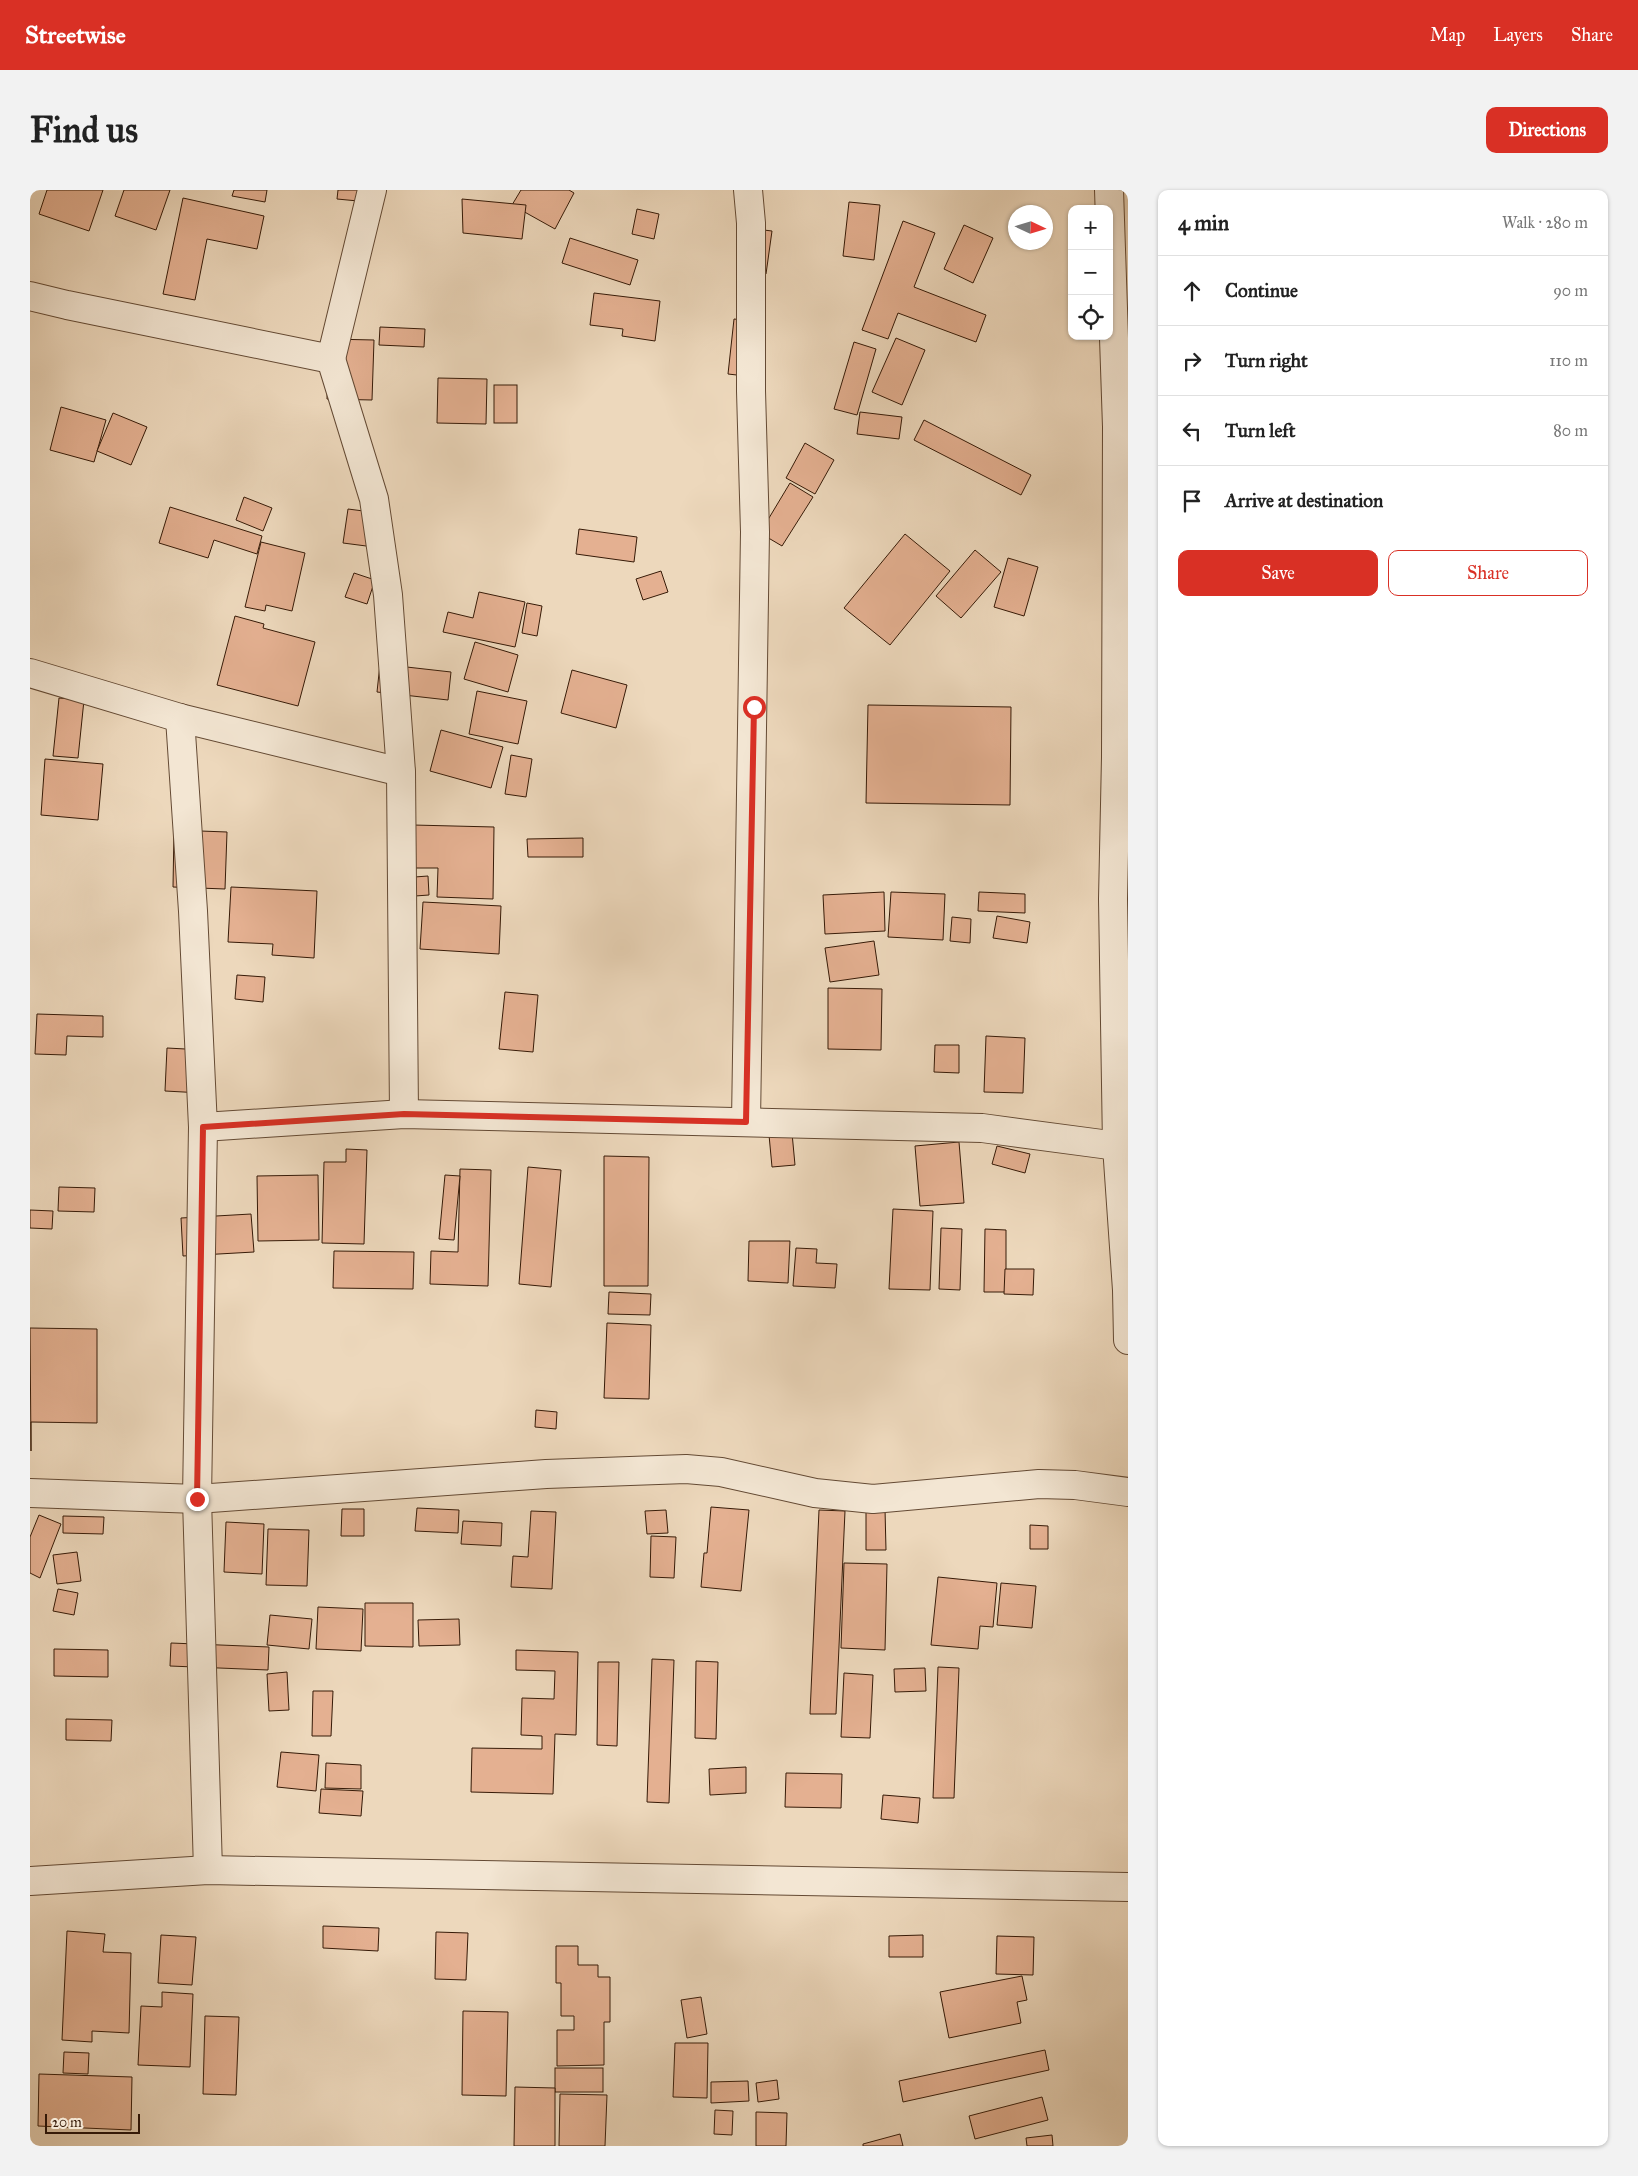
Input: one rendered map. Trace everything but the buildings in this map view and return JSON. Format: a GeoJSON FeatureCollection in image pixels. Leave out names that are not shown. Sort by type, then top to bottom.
{"type":"FeatureCollection","features":[{"type":"Feature","properties":{"kind":"street"},"geometry":{"type":"LineString","coordinates":[[372,190],[331,359],[374,499],[388,595],[400,772],[404,1114]]}},
{"type":"Feature","properties":{"kind":"street"},"geometry":{"type":"LineString","coordinates":[[746,1122],[755,541],[750,390],[751,223],[748,190]]}},
{"type":"Feature","properties":{"kind":"street"},"geometry":{"type":"LineString","coordinates":[[1109,190],[1117,427],[1122,757],[1113,899],[1128,1340]]}},
{"type":"Feature","properties":{"kind":"street"},"geometry":{"type":"LineString","coordinates":[[30,296],[331,359]]}},
{"type":"Feature","properties":{"kind":"street"},"geometry":{"type":"LineString","coordinates":[[30,673],[180,718],[400,772]]}},
{"type":"Feature","properties":{"kind":"street"},"geometry":{"type":"LineString","coordinates":[[180,718],[193,911],[203,1127],[197,1499],[208,1870]]}},
{"type":"Feature","properties":{"kind":"street"},"geometry":{"type":"LineString","coordinates":[[203,1127],[404,1114],[982,1128],[1122,1145]]}},
{"type":"Feature","properties":{"kind":"street"},"geometry":{"type":"LineString","coordinates":[[30,1493],[197,1499],[536,1474],[686,1469],[721,1472],[815,1494],[874,1499],[1039,1484],[1075,1485],[1128,1492]]}},
{"type":"Feature","properties":{"kind":"street"},"geometry":{"type":"LineString","coordinates":[[30,1880],[208,1870],[1128,1887]]}},
{"type":"Feature","properties":{"kind":"route"},"geometry":{"type":"LineString","coordinates":[[197,1499],[203,1127],[404,1114],[746,1122],[754,707]]}}]}
